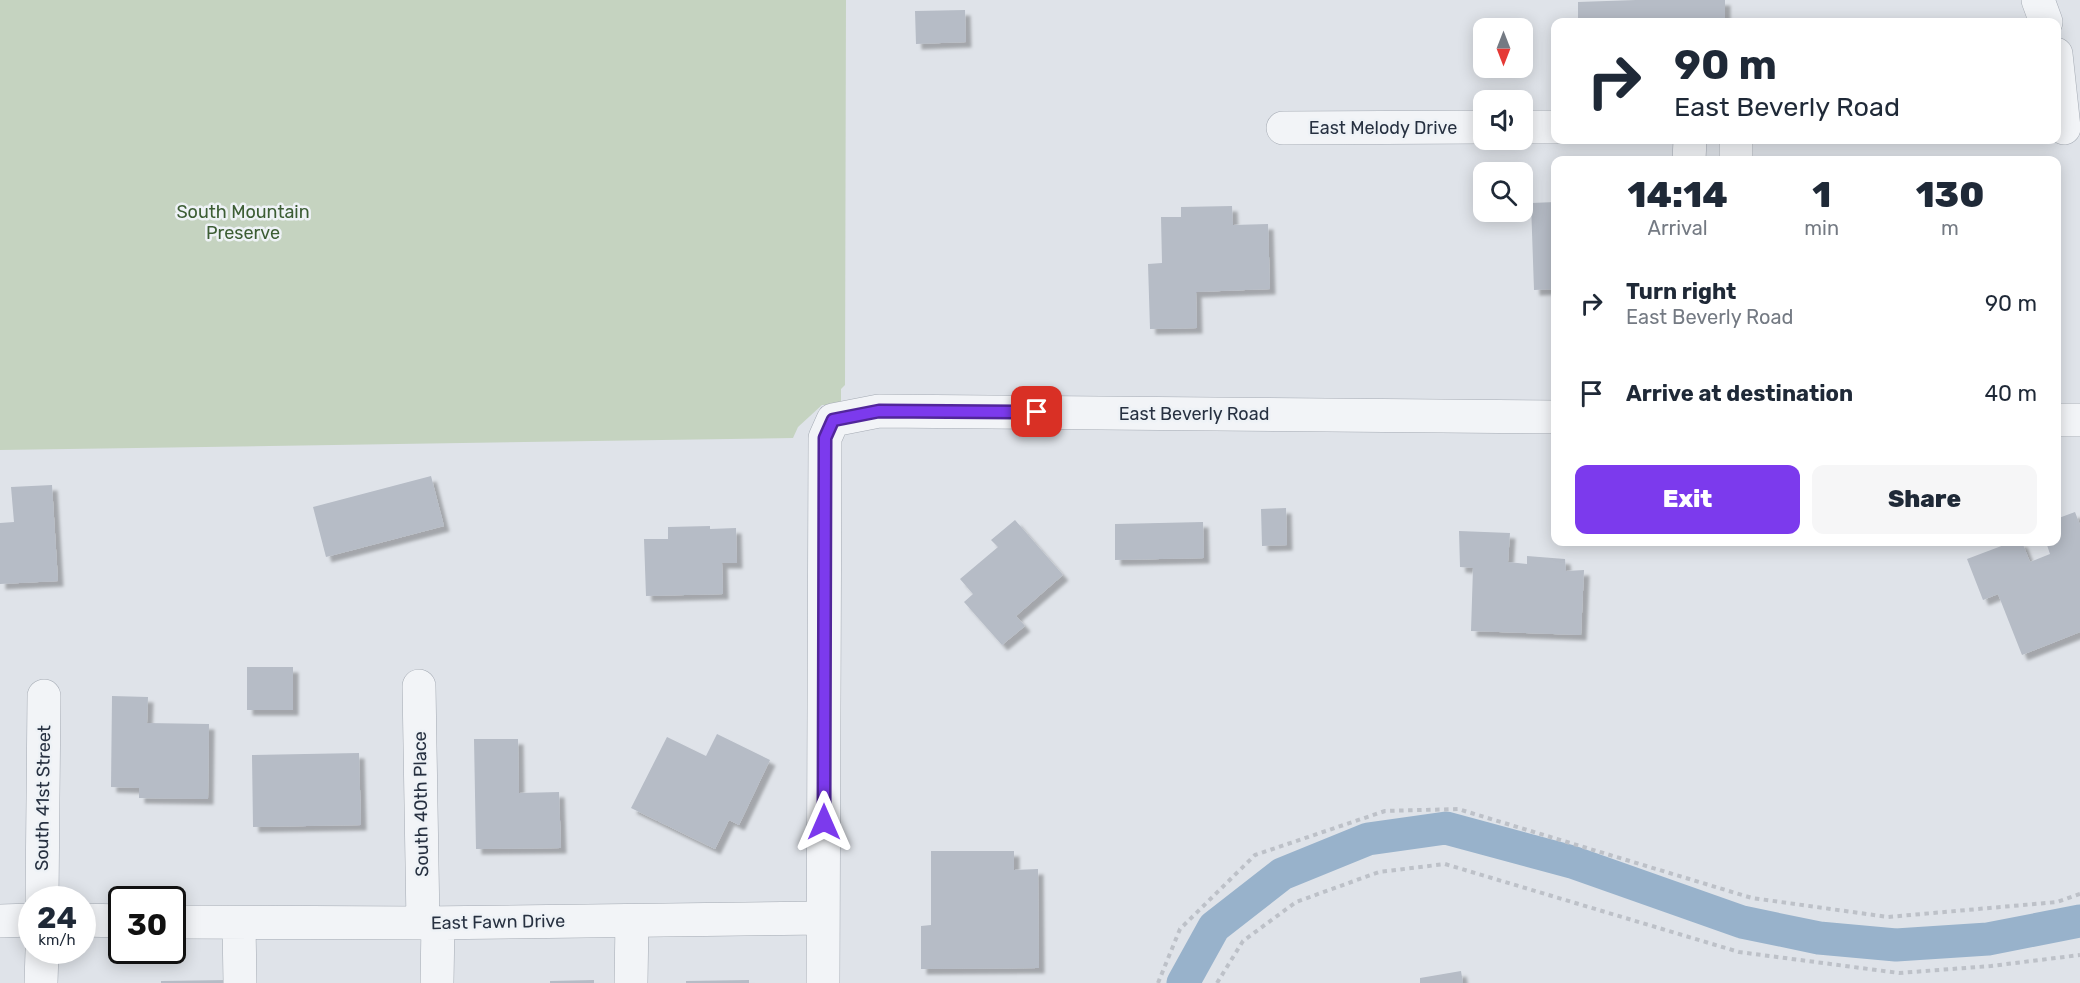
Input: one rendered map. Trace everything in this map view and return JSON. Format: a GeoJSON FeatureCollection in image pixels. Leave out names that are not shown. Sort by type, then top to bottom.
{"type":"FeatureCollection","features":[{"type":"Feature","properties":{"kind":"street"},"geometry":{"type":"LineString","coordinates":[[2038,0],[2045,18]]}},
{"type":"Feature","properties":{"kind":"street"},"geometry":{"type":"LineString","coordinates":[[2061,88],[2067,128]]}},
{"type":"Feature","properties":{"kind":"street","name":"East Melody Drive"},"geometry":{"type":"LineString","coordinates":[[1283,128],[1473,127]]}},
{"type":"Feature","properties":{"kind":"street"},"geometry":{"type":"LineString","coordinates":[[1533,127],[1551,127]]}},
{"type":"Feature","properties":{"kind":"street","name":"East Beverly Road"},"geometry":{"type":"LineString","coordinates":[[823,918],[825,438],[833,420],[879,411],[1551,417]]}},
{"type":"Feature","properties":{"kind":"street"},"geometry":{"type":"LineString","coordinates":[[2061,420],[2080,420]]}},
{"type":"Feature","properties":{"kind":"street","name":"South 40th Place"},"geometry":{"type":"LineString","coordinates":[[419,686],[431,923],[437,983]]}},
{"type":"Feature","properties":{"kind":"street","name":"South 41st Street"},"geometry":{"type":"LineString","coordinates":[[42,886],[44,696]]}},
{"type":"Feature","properties":{"kind":"street"},"geometry":{"type":"LineString","coordinates":[[823,918],[823,983]]}},
{"type":"Feature","properties":{"kind":"street","name":"East Fawn Drive"},"geometry":{"type":"LineString","coordinates":[[186,922],[431,923],[823,918]]}},
{"type":"Feature","properties":{"kind":"street"},"geometry":{"type":"LineString","coordinates":[[0,921],[18,920]]}},
{"type":"Feature","properties":{"kind":"street"},"geometry":{"type":"LineString","coordinates":[[631,983],[632,921]]}},
{"type":"Feature","properties":{"kind":"street"},"geometry":{"type":"LineString","coordinates":[[240,924],[240,983]]}},
{"type":"Feature","properties":{"kind":"street"},"geometry":{"type":"LineString","coordinates":[[41,983],[42,964]]}},
{"type":"Feature","properties":{"kind":"path"},"geometry":{"type":"LineString","coordinates":[[1158,983],[1180,930],[1255,855],[1385,811],[1458,809],[1752,898],[1888,917],[2057,902],[2080,894]]}},
{"type":"Feature","properties":{"kind":"path"},"geometry":{"type":"LineString","coordinates":[[1217,983],[1244,941],[1296,902],[1379,872],[1445,864],[1738,952],[1899,973],[1992,966],[2080,955]]}},
{"type":"Feature","properties":{"kind":"green space","name":"South Mountain Preserve"},"geometry":{"type":"Polygon","coordinates":[[[0,0],[846,0],[845,385],[841,389],[841,405],[822,405],[798,427],[793,438],[0,450],[0,0]]]}},
{"type":"Feature","properties":{"kind":"building"},"geometry":{"type":"Polygon","coordinates":[[[1725,0],[1725,18],[1578,18],[1578,2],[1725,0]]]}},
{"type":"Feature","properties":{"kind":"building"},"geometry":{"type":"Polygon","coordinates":[[[965,10],[966,42],[916,44],[915,11],[965,10]]]}},
{"type":"Feature","properties":{"kind":"building"},"geometry":{"type":"Polygon","coordinates":[[[1551,202],[1551,289],[1534,290],[1533,203],[1551,202]]]}},
{"type":"Feature","properties":{"kind":"building"},"geometry":{"type":"Polygon","coordinates":[[[1232,206],[1233,225],[1268,224],[1270,289],[1196,292],[1197,328],[1150,329],[1148,264],[1162,263],[1161,217],[1181,217],[1181,207],[1232,206]]]}},
{"type":"Feature","properties":{"kind":"building"},"geometry":{"type":"Polygon","coordinates":[[[431,476],[444,526],[326,557],[313,507],[431,476]]]}},
{"type":"Feature","properties":{"kind":"building"},"geometry":{"type":"Polygon","coordinates":[[[52,485],[58,581],[0,584],[0,523],[14,522],[11,487],[52,485]]]}},
{"type":"Feature","properties":{"kind":"building"},"geometry":{"type":"Polygon","coordinates":[[[1286,508],[1287,545],[1262,546],[1261,509],[1286,508]]]}},
{"type":"Feature","properties":{"kind":"building"},"geometry":{"type":"Polygon","coordinates":[[[2075,512],[2080,525],[2080,632],[2022,655],[1998,594],[1983,600],[1967,559],[2001,546],[2024,546],[2030,562],[2050,554],[2047,546],[2061,546],[2061,517],[2075,512]]]}},
{"type":"Feature","properties":{"kind":"building"},"geometry":{"type":"Polygon","coordinates":[[[1015,520],[1063,575],[1016,616],[1025,626],[1002,645],[964,602],[973,594],[960,579],[998,547],[991,540],[1015,520]]]}},
{"type":"Feature","properties":{"kind":"building"},"geometry":{"type":"Polygon","coordinates":[[[1203,522],[1204,558],[1115,560],[1115,524],[1203,522]]]}},
{"type":"Feature","properties":{"kind":"building"},"geometry":{"type":"Polygon","coordinates":[[[710,526],[710,529],[736,528],[737,563],[722,563],[723,594],[646,596],[644,539],[668,539],[668,527],[710,526]]]}},
{"type":"Feature","properties":{"kind":"building"},"geometry":{"type":"Polygon","coordinates":[[[1459,531],[1510,533],[1508,562],[1527,564],[1527,556],[1565,559],[1566,571],[1584,570],[1581,635],[1471,631],[1473,568],[1460,567],[1459,531]]]}},
{"type":"Feature","properties":{"kind":"building"},"geometry":{"type":"Polygon","coordinates":[[[247,667],[293,667],[293,710],[247,710],[247,667]]]}},
{"type":"Feature","properties":{"kind":"building"},"geometry":{"type":"Polygon","coordinates":[[[112,696],[148,697],[147,723],[209,724],[208,799],[139,798],[139,788],[111,787],[112,696]]]}},
{"type":"Feature","properties":{"kind":"building"},"geometry":{"type":"Polygon","coordinates":[[[717,734],[770,760],[739,825],[729,820],[715,849],[631,808],[667,737],[706,756],[717,734]]]}},
{"type":"Feature","properties":{"kind":"building"},"geometry":{"type":"Polygon","coordinates":[[[474,739],[518,739],[519,793],[559,792],[561,848],[476,849],[474,739]]]}},
{"type":"Feature","properties":{"kind":"building"},"geometry":{"type":"Polygon","coordinates":[[[359,753],[361,825],[253,827],[252,755],[359,753]]]}},
{"type":"Feature","properties":{"kind":"building"},"geometry":{"type":"Polygon","coordinates":[[[931,851],[1014,851],[1014,870],[1038,869],[1039,968],[921,969],[921,926],[931,925],[931,851]]]}},
{"type":"Feature","properties":{"kind":"building"},"geometry":{"type":"Polygon","coordinates":[[[1461,971],[1463,983],[1420,983],[1420,978],[1461,971]]]}},
{"type":"Feature","properties":{"kind":"building"},"geometry":{"type":"Polygon","coordinates":[[[228,980],[228,983],[161,983],[161,981],[228,980]]]}},
{"type":"Feature","properties":{"kind":"building"},"geometry":{"type":"Polygon","coordinates":[[[594,980],[594,983],[550,983],[550,981],[594,980]]]}},
{"type":"Feature","properties":{"kind":"building"},"geometry":{"type":"Polygon","coordinates":[[[749,980],[749,983],[686,983],[686,981],[749,980]]]}},
{"type":"Feature","properties":{"kind":"waterway"},"geometry":{"type":"LineString","coordinates":[[1183,983],[1214,927],[1282,874],[1368,839],[1446,828],[1572,862],[1742,922],[1819,938],[1896,945],[1988,939],[2080,921]]}},
{"type":"Feature","properties":{"kind":"route"},"geometry":{"type":"LineString","coordinates":[[824,822],[825,438],[833,420],[879,411],[1037,412]]}}]}
